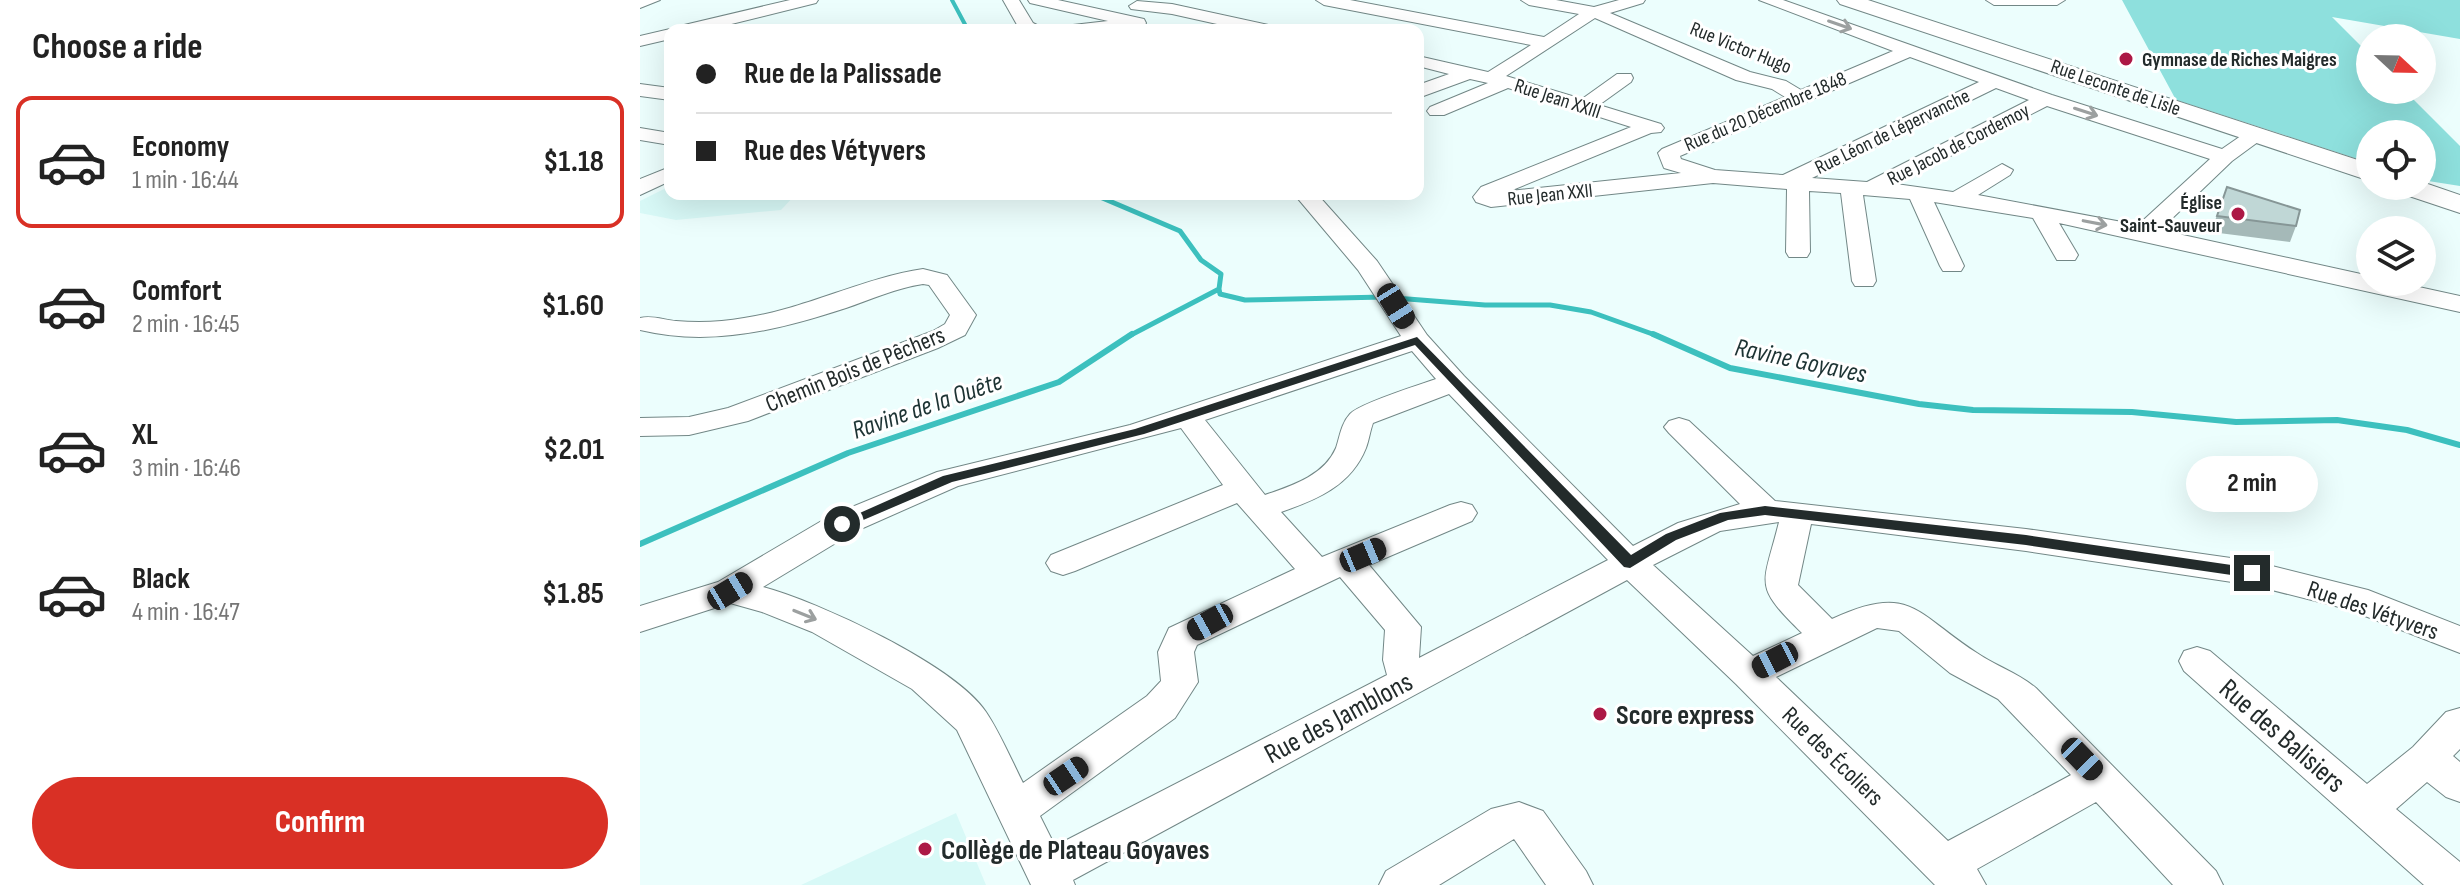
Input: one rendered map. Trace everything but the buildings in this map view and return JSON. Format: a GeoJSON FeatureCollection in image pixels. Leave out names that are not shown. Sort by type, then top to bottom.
{"type":"FeatureCollection","features":[{"type":"Feature","properties":{"kind":"main road","name":"Rue Leconte de Lisle"},"geometry":{"type":"LineString","coordinates":[[1854,1],[2356,168]]}},
{"type":"Feature","properties":{"kind":"main road"},"geometry":{"type":"LineString","coordinates":[[2436,194],[2460,202]]}},
{"type":"Feature","properties":{"kind":"main road"},"geometry":{"type":"LineString","coordinates":[[2436,195],[2460,202]]}},
{"type":"Feature","properties":{"kind":"street"},"geometry":{"type":"LineString","coordinates":[[640,3],[652,0]]}},
{"type":"Feature","properties":{"kind":"street"},"geometry":{"type":"LineString","coordinates":[[710,24],[810,0]]}},
{"type":"Feature","properties":{"kind":"street"},"geometry":{"type":"LineString","coordinates":[[1011,0],[1024,24]]}},
{"type":"Feature","properties":{"kind":"street"},"geometry":{"type":"LineString","coordinates":[[1036,0],[1138,15]]}},
{"type":"Feature","properties":{"kind":"street"},"geometry":{"type":"LineString","coordinates":[[1099,24],[1172,9],[1198,0]]}},
{"type":"Feature","properties":{"kind":"street"},"geometry":{"type":"LineString","coordinates":[[1324,0],[1544,42]]}},
{"type":"Feature","properties":{"kind":"street","name":"Rue Victor Hugo"},"geometry":{"type":"LineString","coordinates":[[1529,0],[1594,12],[1743,76],[1779,85],[1798,96]]}},
{"type":"Feature","properties":{"kind":"street"},"geometry":{"type":"LineString","coordinates":[[1437,111],[1499,80],[1544,42],[1594,12],[1637,0]]}},
{"type":"Feature","properties":{"kind":"street"},"geometry":{"type":"LineString","coordinates":[[1767,0],[2045,99],[2225,157]]}},
{"type":"Feature","properties":{"kind":"street"},"geometry":{"type":"LineString","coordinates":[[1994,0],[2057,0]]}},
{"type":"Feature","properties":{"kind":"street"},"geometry":{"type":"LineString","coordinates":[[716,6],[744,24]]}},
{"type":"Feature","properties":{"kind":"street"},"geometry":{"type":"LineString","coordinates":[[1172,9],[1240,24]]}},
{"type":"Feature","properties":{"kind":"street"},"geometry":{"type":"LineString","coordinates":[[640,41],[664,35]]}},
{"type":"Feature","properties":{"kind":"street","name":"Rue du 20 Décembre 1848"},"geometry":{"type":"LineString","coordinates":[[1713,176],[1680,166],[1669,158],[1675,149],[1911,50]]}},
{"type":"Feature","properties":{"kind":"street","name":"Rue Jean XXIII"},"geometry":{"type":"LineString","coordinates":[[1424,62],[1499,80],[1696,140]]}},
{"type":"Feature","properties":{"kind":"street"},"geometry":{"type":"LineString","coordinates":[[1424,90],[1469,73]]}},
{"type":"Feature","properties":{"kind":"street"},"geometry":{"type":"LineString","coordinates":[[1583,107],[1624,78]]}},
{"type":"Feature","properties":{"kind":"street","name":"Rue Léon de Lépervanche"},"geometry":{"type":"LineString","coordinates":[[1793,181],[1995,81]]}},
{"type":"Feature","properties":{"kind":"street"},"geometry":{"type":"LineString","coordinates":[[640,90],[664,93]]}},
{"type":"Feature","properties":{"kind":"street","name":"Rue Jacob de Cordemoy"},"geometry":{"type":"LineString","coordinates":[[1861,188],[2045,99]]}},
{"type":"Feature","properties":{"kind":"street","name":"Rue Jean XXII"},"geometry":{"type":"LineString","coordinates":[[1649,127],[1489,192],[1484,197],[1491,200],[1713,176],[1919,193],[2041,212],[2460,304]]}},
{"type":"Feature","properties":{"kind":"street"},"geometry":{"type":"LineString","coordinates":[[640,134],[664,138]]}},
{"type":"Feature","properties":{"kind":"street"},"geometry":{"type":"LineString","coordinates":[[2143,233],[2225,157],[2255,135]]}},
{"type":"Feature","properties":{"kind":"street"},"geometry":{"type":"LineString","coordinates":[[1957,199],[2002,170]]}},
{"type":"Feature","properties":{"kind":"street"},"geometry":{"type":"LineString","coordinates":[[640,188],[664,176]]}},
{"type":"Feature","properties":{"kind":"street"},"geometry":{"type":"LineString","coordinates":[[1793,181],[1798,252]]}},
{"type":"Feature","properties":{"kind":"street"},"geometry":{"type":"LineString","coordinates":[[1861,188],[1864,281]]}},
{"type":"Feature","properties":{"kind":"street"},"geometry":{"type":"LineString","coordinates":[[1919,193],[1952,266]]}},
{"type":"Feature","properties":{"kind":"street","name":"Rue des Écoliers"},"geometry":{"type":"LineString","coordinates":[[1310,200],[1380,282],[1417,340],[1454,382],[1630,563],[1749,674],[1954,875],[2101,779]]}},
{"type":"Feature","properties":{"kind":"street"},"geometry":{"type":"LineString","coordinates":[[2041,212],[2066,255]]}},
{"type":"Feature","properties":{"kind":"street","name":"Chemin Bois de Pêchers"},"geometry":{"type":"LineString","coordinates":[[640,427],[660,429],[703,423],[753,409],[942,337],[956,329],[963,315],[938,280],[923,276],[826,306],[763,321],[686,331],[648,324]]}},
{"type":"Feature","properties":{"kind":"street"},"geometry":{"type":"LineString","coordinates":[[640,619],[730,591],[842,524],[948,479],[1188,417],[1417,340]]}},
{"type":"Feature","properties":{"kind":"street"},"geometry":{"type":"LineString","coordinates":[[1063,563],[1250,498],[1328,481],[1341,468],[1355,441],[1356,426],[1363,417],[1454,382]]}},
{"type":"Feature","properties":{"kind":"street"},"geometry":{"type":"LineString","coordinates":[[1188,417],[1250,498],[1403,627],[1401,660],[1407,681]]}},
{"type":"Feature","properties":{"kind":"street"},"geometry":{"type":"LineString","coordinates":[[1679,427],[1781,511],[1781,585],[1784,594],[1826,634]]}},
{"type":"Feature","properties":{"kind":"street","name":"Rue des Vétyvers"},"geometry":{"type":"LineString","coordinates":[[1630,563],[1671,537],[1725,516],[1781,511],[2026,540],[2252,573],[2356,599],[2460,640]]}},
{"type":"Feature","properties":{"kind":"street"},"geometry":{"type":"LineString","coordinates":[[1017,809],[1161,707],[1181,686],[1182,671],[1176,652],[1182,637],[1332,567],[1461,513]]}},
{"type":"Feature","properties":{"kind":"street","name":"Rue des Jamblons"},"geometry":{"type":"LineString","coordinates":[[1050,878],[1407,681],[1630,563]]}},
{"type":"Feature","properties":{"kind":"street"},"geometry":{"type":"LineString","coordinates":[[730,591],[772,602],[825,623],[925,679],[971,720],[1050,878]]}},
{"type":"Feature","properties":{"kind":"street"},"geometry":{"type":"LineString","coordinates":[[1749,674],[1826,634],[1872,615],[1896,615],[1910,619],[1965,664],[1991,676],[2023,698],[2201,885]]}},
{"type":"Feature","properties":{"kind":"street","name":"Rue des Balisiers"},"geometry":{"type":"LineString","coordinates":[[2197,661],[2443,875],[2459,885]]}},
{"type":"Feature","properties":{"kind":"street","name":"Rue des Balisiers"},"geometry":{"type":"LineString","coordinates":[[2368,808],[2427,758],[2460,723]]}},
{"type":"Feature","properties":{"kind":"street"},"geometry":{"type":"LineString","coordinates":[[2427,758],[2460,785]]}},
{"type":"Feature","properties":{"kind":"street"},"geometry":{"type":"LineString","coordinates":[[1401,885],[1506,822],[1519,820],[1528,824],[1571,885]]}},
{"type":"Feature","properties":{"kind":"shaded area"},"geometry":{"type":"Polygon","coordinates":[[[2122,0],[2460,0],[2460,39],[2436,35],[2436,24],[2373,24],[2332,17],[2356,41],[2356,104],[2418,104],[2434,120],[2356,120],[2356,158],[2176,100],[2122,0]]]}},
{"type":"Feature","properties":{"kind":"shaded area"},"geometry":{"type":"Polygon","coordinates":[[[2436,122],[2460,146],[2460,186],[2436,182],[2436,122]]]}},
{"type":"Feature","properties":{"kind":"shaded area"},"geometry":{"type":"Polygon","coordinates":[[[664,189],[664,200],[790,200],[781,210],[676,220],[640,213],[640,201],[664,189]]]}},
{"type":"Feature","properties":{"kind":"shaded area","name":"Collège de Plateau Goyaves"},"geometry":{"type":"Polygon","coordinates":[[[956,813],[986,885],[801,885],[956,813]]]}},
{"type":"Feature","properties":{"kind":"waterway","name":"Ravine Goyaves"},"geometry":{"type":"LineString","coordinates":[[952,0],[965,24]]}},
{"type":"Feature","properties":{"kind":"waterway","name":"Ravine Goyaves"},"geometry":{"type":"LineString","coordinates":[[1107,200],[1180,231],[1201,260],[1221,274],[1219,289]]}},
{"type":"Feature","properties":{"kind":"waterway","name":"Ravine de la Ouête"},"geometry":{"type":"LineString","coordinates":[[1129,336],[1219,289]]}},
{"type":"Feature","properties":{"kind":"waterway","name":"Ravine Goyaves"},"geometry":{"type":"LineString","coordinates":[[1219,289],[1220,294],[1245,300],[1384,297]]}},
{"type":"Feature","properties":{"kind":"waterway","name":"Ravine Goyaves"},"geometry":{"type":"LineString","coordinates":[[1395,298],[1485,305],[1550,305],[1591,312],[1656,335]]}},
{"type":"Feature","properties":{"kind":"waterway","name":"Ravine de la Ouête"},"geometry":{"type":"LineString","coordinates":[[640,544],[848,453],[1059,382],[1132,334]]}},
{"type":"Feature","properties":{"kind":"waterway","name":"Ravine Goyaves"},"geometry":{"type":"LineString","coordinates":[[1656,335],[1730,368],[1919,404],[1973,410],[2132,412],[2236,422],[2337,420],[2407,430],[2460,445]]}},
{"type":"Feature","properties":{"kind":"place","name":"Gymnase de Riches Maigres"},"geometry":{"type":"Point","coordinates":[2126,59]}},
{"type":"Feature","properties":{"kind":"place","name":"Église Saint-Sauveur"},"geometry":{"type":"Point","coordinates":[2238,214]}},
{"type":"Feature","properties":{"kind":"place","name":"Score express"},"geometry":{"type":"Point","coordinates":[1600,714]}},
{"type":"Feature","properties":{"kind":"place","name":"Collège de Plateau Goyaves"},"geometry":{"type":"Point","coordinates":[925,849]}},
{"type":"Feature","properties":{"kind":"route"},"geometry":{"type":"LineString","coordinates":[[842,524],[948,479],[1139,432],[1417,340],[1630,563],[1671,537],[1725,516],[1765,510],[2026,540],[2252,573]]}}]}
